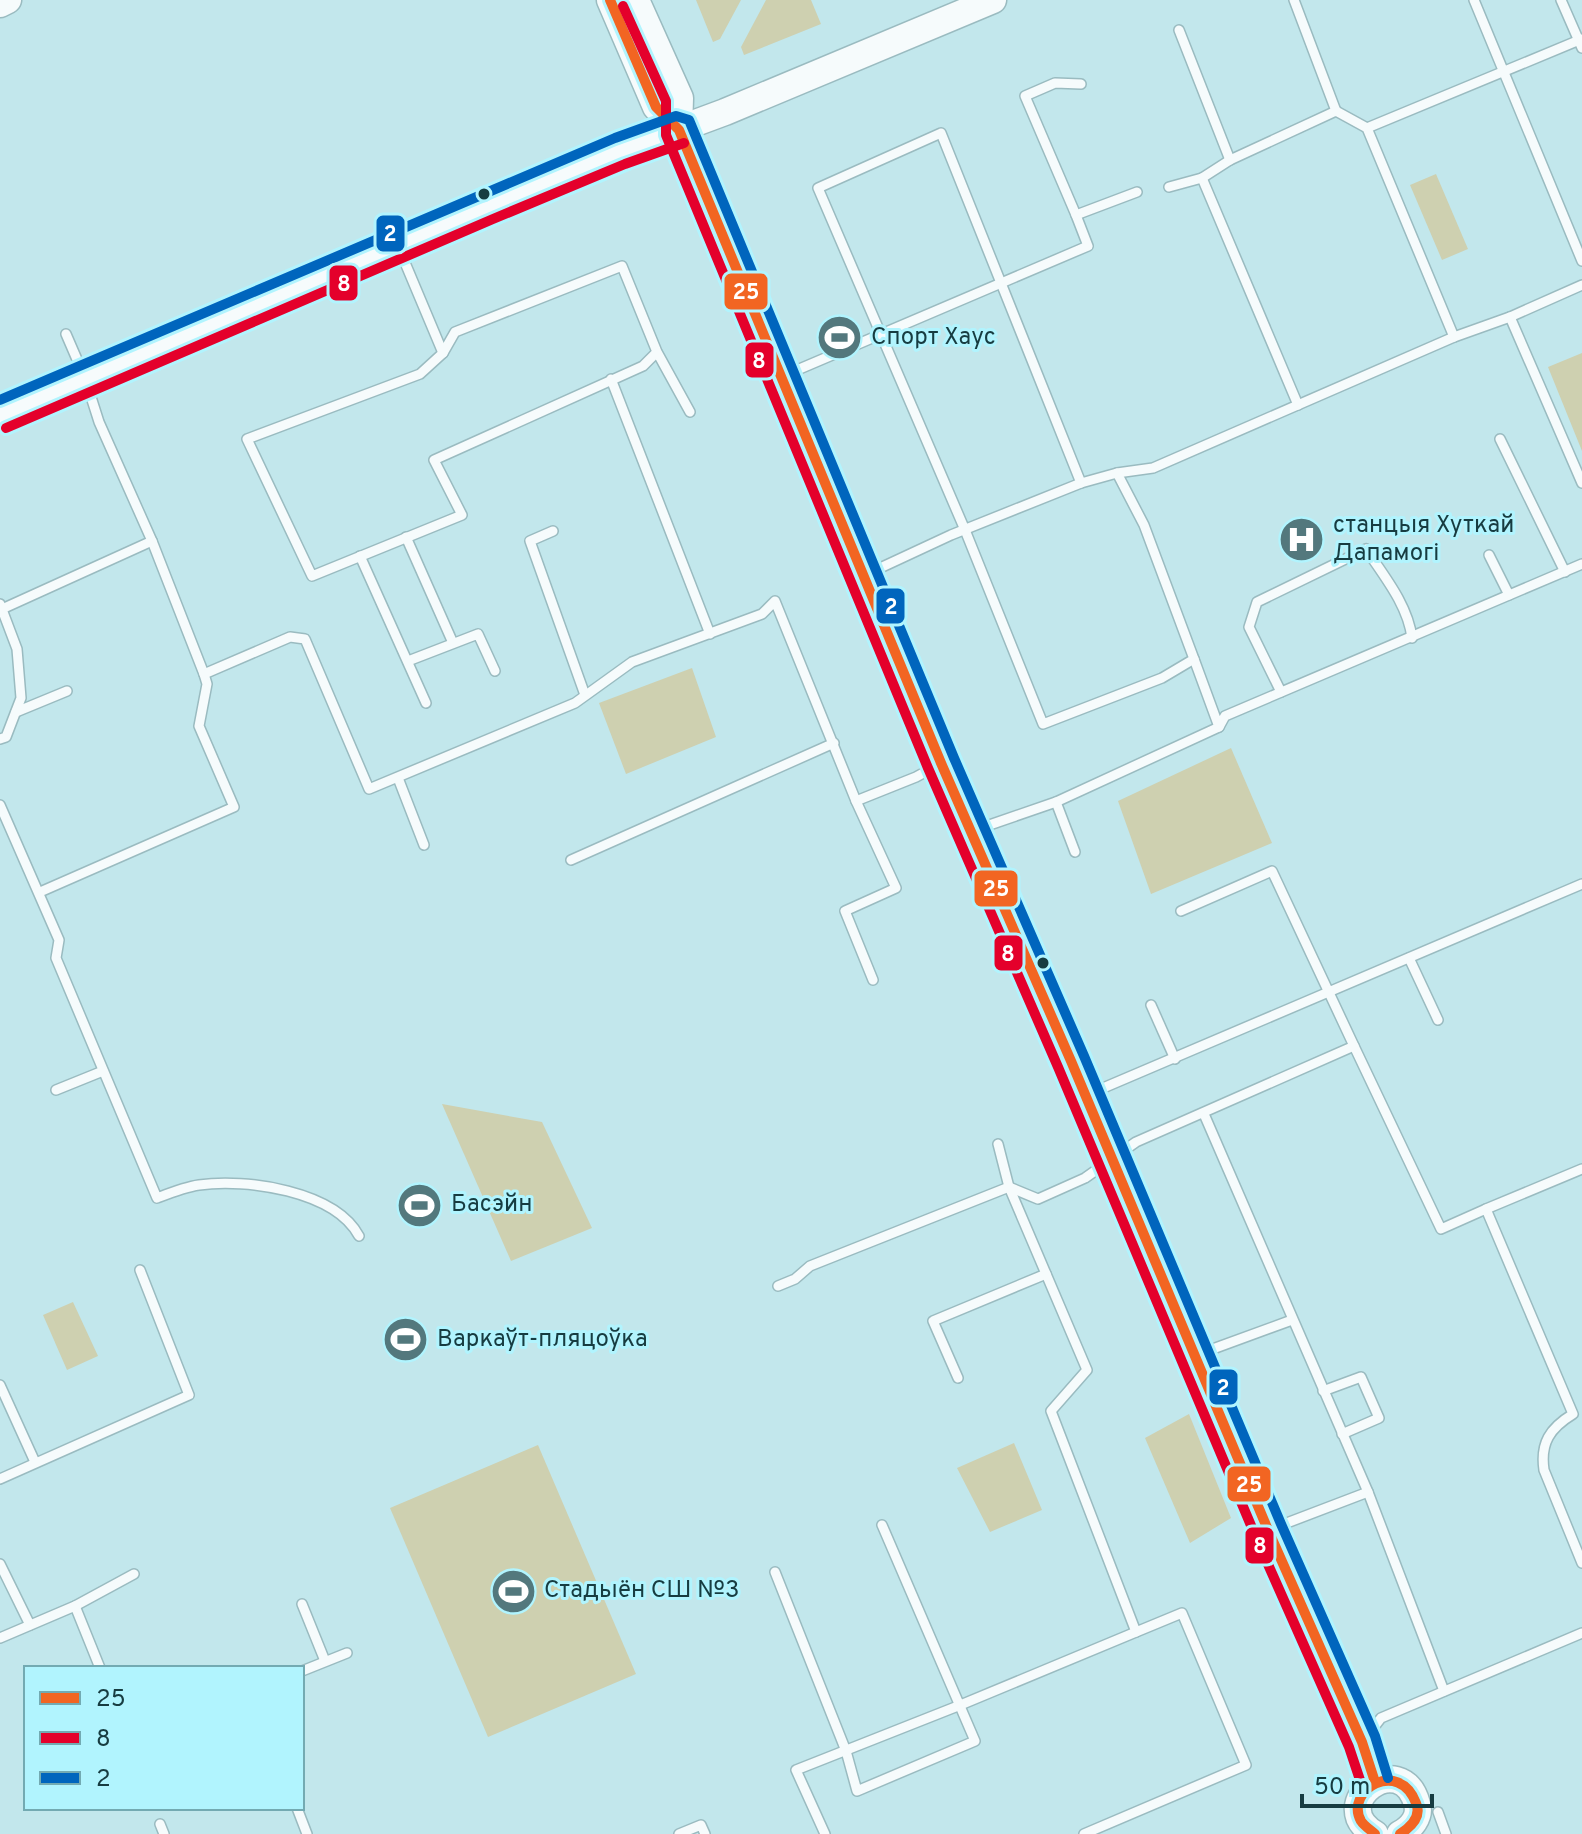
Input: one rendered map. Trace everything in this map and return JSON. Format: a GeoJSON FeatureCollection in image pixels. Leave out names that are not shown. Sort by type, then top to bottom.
{"type":"FeatureCollection","features":[{"type":"Feature","properties":{"kind":"main road"},"geometry":{"type":"LineString","coordinates":[[0,4],[8,0]]}},
{"type":"Feature","properties":{"kind":"main road"},"geometry":{"type":"LineString","coordinates":[[610,0],[656,107],[679,130],[941,763],[1086,1096],[1268,1530],[1362,1742],[1375,1782]]}},
{"type":"Feature","properties":{"kind":"main road"},"geometry":{"type":"LineString","coordinates":[[636,0],[680,98],[679,130]]}},
{"type":"Feature","properties":{"kind":"main road"},"geometry":{"type":"LineString","coordinates":[[0,415],[620,151],[679,130],[993,0]]}},
{"type":"Feature","properties":{"kind":"main road"},"geometry":{"type":"LineString","coordinates":[[1368,1832],[1359,1812],[1362,1794],[1375,1782],[1395,1780],[1412,1791],[1419,1810],[1416,1820],[1400,1834]]}},
{"type":"Feature","properties":{"kind":"lane"},"geometry":{"type":"LineString","coordinates":[[1294,0],[1336,111],[1367,128],[1454,337]]}},
{"type":"Feature","properties":{"kind":"lane"},"geometry":{"type":"LineString","coordinates":[[1474,0],[1582,261]]}},
{"type":"Feature","properties":{"kind":"lane"},"geometry":{"type":"LineString","coordinates":[[1367,128],[1581,42],[1561,0]]}},
{"type":"Feature","properties":{"kind":"lane"},"geometry":{"type":"LineString","coordinates":[[1179,30],[1230,160]]}},
{"type":"Feature","properties":{"kind":"lane"},"geometry":{"type":"LineString","coordinates":[[780,377],[1088,246],[1025,96],[1055,83],[1081,84]]}},
{"type":"Feature","properties":{"kind":"lane"},"geometry":{"type":"LineString","coordinates":[[1169,187],[1202,178],[1230,160],[1336,111]]}},
{"type":"Feature","properties":{"kind":"lane"},"geometry":{"type":"LineString","coordinates":[[1081,483],[941,133],[818,188],[965,530],[1043,724],[1162,678],[1194,659]]}},
{"type":"Feature","properties":{"kind":"lane"},"geometry":{"type":"LineString","coordinates":[[1202,178],[1298,405]]}},
{"type":"Feature","properties":{"kind":"lane"},"geometry":{"type":"LineString","coordinates":[[1076,215],[1137,192]]}},
{"type":"Feature","properties":{"kind":"lane"},"geometry":{"type":"LineString","coordinates":[[397,245],[443,353]]}},
{"type":"Feature","properties":{"kind":"lane"},"geometry":{"type":"LineString","coordinates":[[657,352],[643,366],[434,460],[462,515],[312,576],[247,439],[420,374],[443,353],[455,332],[622,266],[657,352],[690,412]]}},
{"type":"Feature","properties":{"kind":"lane"},"geometry":{"type":"LineString","coordinates":[[865,575],[1081,483],[1117,473],[1153,468],[1582,285]]}},
{"type":"Feature","properties":{"kind":"lane"},"geometry":{"type":"LineString","coordinates":[[1510,317],[1582,483]]}},
{"type":"Feature","properties":{"kind":"lane"},"geometry":{"type":"LineString","coordinates":[[40,892],[234,807],[199,726],[207,684],[204,674],[152,541],[99,422],[66,334]]}},
{"type":"Feature","properties":{"kind":"lane"},"geometry":{"type":"LineString","coordinates":[[611,379],[710,634]]}},
{"type":"Feature","properties":{"kind":"lane"},"geometry":{"type":"LineString","coordinates":[[1500,439],[1565,572]]}},
{"type":"Feature","properties":{"kind":"lane"},"geometry":{"type":"LineString","coordinates":[[1117,473],[1144,525],[1219,727]]}},
{"type":"Feature","properties":{"kind":"lane"},"geometry":{"type":"LineString","coordinates":[[553,531],[530,541],[585,695]]}},
{"type":"Feature","properties":{"kind":"lane"},"geometry":{"type":"LineString","coordinates":[[406,537],[453,643]]}},
{"type":"Feature","properties":{"kind":"lane"},"geometry":{"type":"LineString","coordinates":[[0,739],[6,737],[21,698],[17,649],[1,606],[152,541]]}},
{"type":"Feature","properties":{"kind":"lane"},"geometry":{"type":"LineString","coordinates":[[1281,692],[1249,627],[1257,602],[1366,549],[1391,586],[1410,624],[1412,638]]}},
{"type":"Feature","properties":{"kind":"lane"},"geometry":{"type":"LineString","coordinates":[[1489,555],[1509,595]]}},
{"type":"Feature","properties":{"kind":"lane"},"geometry":{"type":"LineString","coordinates":[[360,556],[426,703]]}},
{"type":"Feature","properties":{"kind":"lane"},"geometry":{"type":"LineString","coordinates":[[971,831],[1056,802],[1219,727],[1225,716],[1582,564]]}},
{"type":"Feature","properties":{"kind":"lane"},"geometry":{"type":"LineString","coordinates":[[204,674],[290,637],[305,639],[369,789],[575,703],[632,662],[762,614],[775,601],[856,801],[896,888],[845,911],[873,980]]}},
{"type":"Feature","properties":{"kind":"lane"},"geometry":{"type":"LineString","coordinates":[[408,661],[478,634],[495,671]]}},
{"type":"Feature","properties":{"kind":"lane"},"geometry":{"type":"LineString","coordinates":[[16,712],[67,691]]}},
{"type":"Feature","properties":{"kind":"lane"},"geometry":{"type":"LineString","coordinates":[[571,860],[834,743]]}},
{"type":"Feature","properties":{"kind":"lane"},"geometry":{"type":"LineString","coordinates":[[856,801],[916,777],[941,763]]}},
{"type":"Feature","properties":{"kind":"lane"},"geometry":{"type":"LineString","coordinates":[[398,778],[424,845]]}},
{"type":"Feature","properties":{"kind":"lane"},"geometry":{"type":"LineString","coordinates":[[1056,802],[1075,852]]}},
{"type":"Feature","properties":{"kind":"lane"},"geometry":{"type":"LineString","coordinates":[[0,805],[40,892],[59,940],[56,958],[157,1198],[196,1185],[215,1183],[271,1189],[312,1199],[335,1210],[352,1224],[359,1236]]}},
{"type":"Feature","properties":{"kind":"lane"},"geometry":{"type":"LineString","coordinates":[[1181,911],[1272,871],[1441,1229],[1582,1169]]}},
{"type":"Feature","properties":{"kind":"lane"},"geometry":{"type":"LineString","coordinates":[[1086,1096],[1582,884]]}},
{"type":"Feature","properties":{"kind":"lane"},"geometry":{"type":"LineString","coordinates":[[1409,958],[1438,1020]]}},
{"type":"Feature","properties":{"kind":"lane"},"geometry":{"type":"LineString","coordinates":[[1151,1005],[1175,1059]]}},
{"type":"Feature","properties":{"kind":"lane"},"geometry":{"type":"LineString","coordinates":[[778,1286],[795,1279],[810,1266],[1009,1187],[1038,1199],[1085,1178],[1136,1142],[1354,1046]]}},
{"type":"Feature","properties":{"kind":"lane"},"geometry":{"type":"LineString","coordinates":[[56,1090],[103,1071]]}},
{"type":"Feature","properties":{"kind":"lane"},"geometry":{"type":"LineString","coordinates":[[1204,1114],[1368,1492],[1444,1691]]}},
{"type":"Feature","properties":{"kind":"lane"},"geometry":{"type":"LineString","coordinates":[[998,1144],[1009,1187],[1087,1370],[1051,1411],[1136,1632]]}},
{"type":"Feature","properties":{"kind":"lane"},"geometry":{"type":"LineString","coordinates":[[1486,1209],[1577,1412],[1549,1433],[1542,1455],[1544,1470],[1582,1563]]}},
{"type":"Feature","properties":{"kind":"lane"},"geometry":{"type":"LineString","coordinates":[[0,1479],[189,1395],[140,1270]]}},
{"type":"Feature","properties":{"kind":"lane"},"geometry":{"type":"LineString","coordinates":[[958,1378],[933,1321],[1046,1274]]}},
{"type":"Feature","properties":{"kind":"lane"},"geometry":{"type":"LineString","coordinates":[[1195,1355],[1292,1320]]}},
{"type":"Feature","properties":{"kind":"lane"},"geometry":{"type":"LineString","coordinates":[[1323,1391],[1361,1377],[1379,1418],[1342,1434]]}},
{"type":"Feature","properties":{"kind":"lane"},"geometry":{"type":"LineString","coordinates":[[0,1385],[35,1462]]}},
{"type":"Feature","properties":{"kind":"lane"},"geometry":{"type":"LineString","coordinates":[[1268,1530],[1368,1492]]}},
{"type":"Feature","properties":{"kind":"lane"},"geometry":{"type":"LineString","coordinates":[[775,1572],[846,1751],[857,1791],[975,1741],[882,1525]]}},
{"type":"Feature","properties":{"kind":"lane"},"geometry":{"type":"LineString","coordinates":[[0,1564],[30,1625]]}},
{"type":"Feature","properties":{"kind":"lane"},"geometry":{"type":"LineString","coordinates":[[0,1638],[75,1606],[134,1574]]}},
{"type":"Feature","properties":{"kind":"lane"},"geometry":{"type":"LineString","coordinates":[[302,1604],[325,1661]]}},
{"type":"Feature","properties":{"kind":"lane"},"geometry":{"type":"LineString","coordinates":[[75,1606],[99,1666]]}},
{"type":"Feature","properties":{"kind":"lane"},"geometry":{"type":"LineString","coordinates":[[825,1834],[796,1770],[1182,1613],[1246,1765],[1084,1834]]}},
{"type":"Feature","properties":{"kind":"lane"},"geometry":{"type":"LineString","coordinates":[[1362,1742],[1381,1718],[1582,1633]]}},
{"type":"Feature","properties":{"kind":"lane"},"geometry":{"type":"LineString","coordinates":[[304,1670],[347,1653]]}},
{"type":"Feature","properties":{"kind":"lane"},"geometry":{"type":"LineString","coordinates":[[298,1810],[307,1834]]}},
{"type":"Feature","properties":{"kind":"lane"},"geometry":{"type":"LineString","coordinates":[[1438,1812],[1446,1834]]}},
{"type":"Feature","properties":{"kind":"lane"},"geometry":{"type":"LineString","coordinates":[[679,1834],[701,1825],[705,1834]]}},
{"type":"Feature","properties":{"kind":"green space"},"geometry":{"type":"Polygon","coordinates":[[[696,0],[741,0],[720,39],[713,42],[696,0]]]}},
{"type":"Feature","properties":{"kind":"green space"},"geometry":{"type":"Polygon","coordinates":[[[766,0],[811,0],[821,24],[744,55],[741,47],[766,0]]]}},
{"type":"Feature","properties":{"kind":"green space"},"geometry":{"type":"Polygon","coordinates":[[[1436,174],[1468,249],[1442,260],[1410,185],[1436,174]]]}},
{"type":"Feature","properties":{"kind":"green space"},"geometry":{"type":"Polygon","coordinates":[[[1582,353],[1582,451],[1548,367],[1582,353]]]}},
{"type":"Feature","properties":{"kind":"green space"},"geometry":{"type":"Polygon","coordinates":[[[692,668],[716,737],[626,774],[599,703],[692,668]]]}},
{"type":"Feature","properties":{"kind":"green space"},"geometry":{"type":"Polygon","coordinates":[[[1231,748],[1272,843],[1151,894],[1118,801],[1231,748]]]}},
{"type":"Feature","properties":{"kind":"green space"},"geometry":{"type":"Polygon","coordinates":[[[442,1104],[542,1122],[592,1228],[511,1261],[442,1104]]]}},
{"type":"Feature","properties":{"kind":"green space"},"geometry":{"type":"Polygon","coordinates":[[[73,1302],[98,1356],[67,1370],[43,1315],[73,1302]]]}},
{"type":"Feature","properties":{"kind":"green space"},"geometry":{"type":"Polygon","coordinates":[[[418,1320],[428,1345],[394,1360],[383,1335],[418,1320]]]}},
{"type":"Feature","properties":{"kind":"green space"},"geometry":{"type":"Polygon","coordinates":[[[1189,1414],[1231,1518],[1190,1543],[1145,1438],[1189,1414]]]}},
{"type":"Feature","properties":{"kind":"green space"},"geometry":{"type":"Polygon","coordinates":[[[1014,1443],[1042,1510],[990,1532],[957,1468],[1014,1443]]]}},
{"type":"Feature","properties":{"kind":"green space","name":"Стадыён СШ №3"},"geometry":{"type":"Polygon","coordinates":[[[538,1445],[636,1674],[488,1737],[390,1508],[538,1445]]]}},
{"type":"Feature","properties":{"kind":"transit line","name":"25"},"geometry":{"type":"LineString","coordinates":[[610,0],[656,107],[679,130],[941,763],[1071,1061],[1268,1530],[1362,1742],[1375,1782]]}},
{"type":"Feature","properties":{"kind":"transit line","name":"8"},"geometry":{"type":"LineString","coordinates":[[623,6],[666,101],[666,135],[928,768],[1255,1535],[1349,1747],[1362,1786]]}},
{"type":"Feature","properties":{"kind":"transit line","name":"2"},"geometry":{"type":"LineString","coordinates":[[0,400],[615,138],[676,116],[689,120],[954,758],[1084,1056],[1281,1524],[1375,1736],[1388,1778]]}},
{"type":"Feature","properties":{"kind":"transit line","name":"8"},"geometry":{"type":"LineString","coordinates":[[6,428],[493,219],[684,143]]}},
{"type":"Feature","properties":{"kind":"transit line","name":"25"},"geometry":{"type":"LineString","coordinates":[[1375,1834],[1361,1821],[1358,1809],[1360,1799],[1366,1790],[1387,1781],[1398,1782],[1416,1803],[1418,1813],[1414,1821],[1400,1834]]}},
{"type":"Feature","properties":{"kind":"place","name":"Спорт Хаус"},"geometry":{"type":"Point","coordinates":[840,338]}},
{"type":"Feature","properties":{"kind":"place","name":"станцыя Хуткай Дапамогі"},"geometry":{"type":"Point","coordinates":[1302,540]}},
{"type":"Feature","properties":{"kind":"place","name":"Басэйн"},"geometry":{"type":"Point","coordinates":[420,1205]}},
{"type":"Feature","properties":{"kind":"place","name":"Варкаўт-пляцоўка"},"geometry":{"type":"Point","coordinates":[406,1340]}},
{"type":"Feature","properties":{"kind":"place","name":"Стадыён СШ №3"},"geometry":{"type":"Point","coordinates":[513,1591]}}]}
